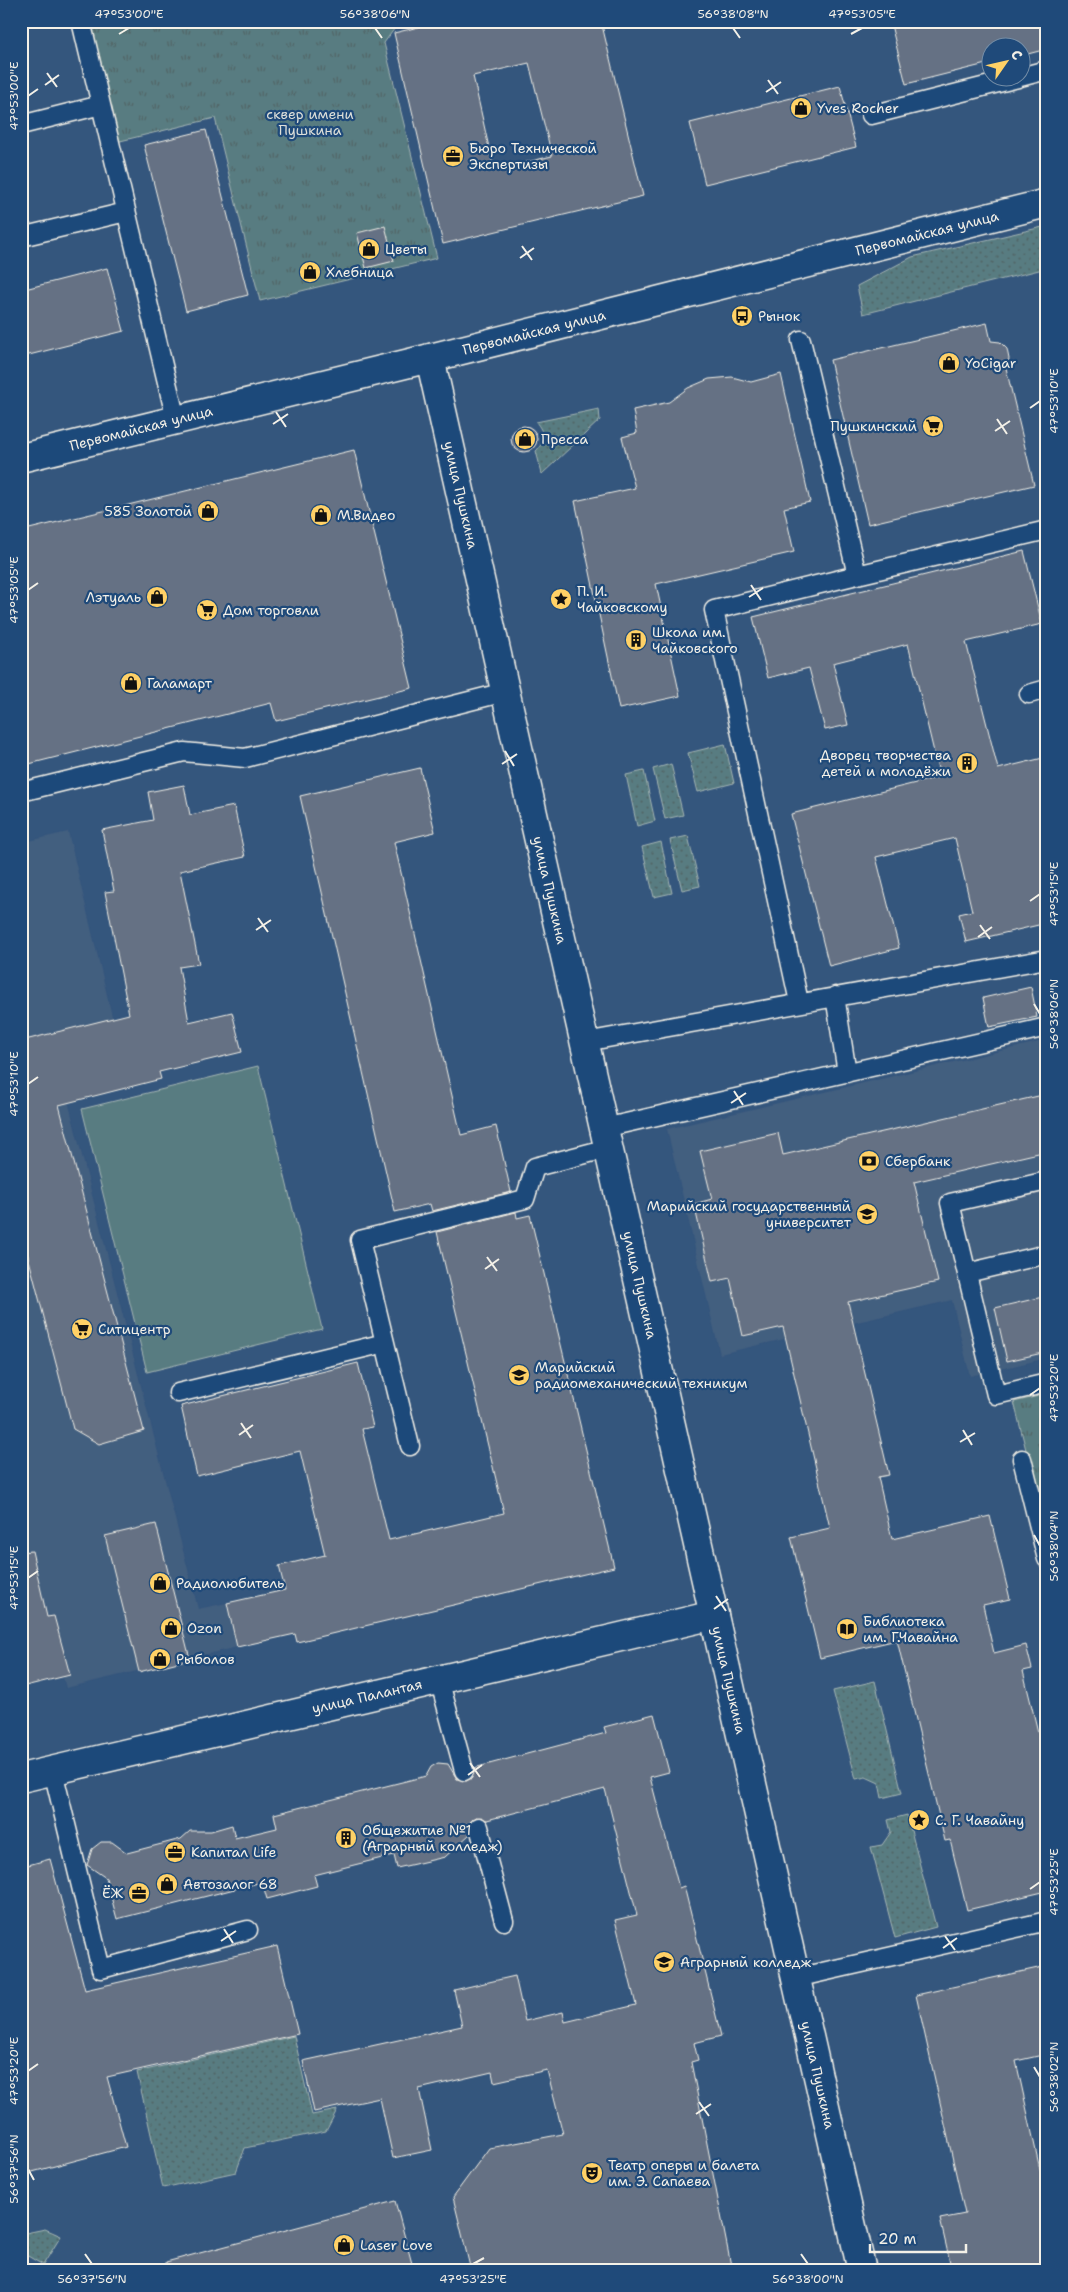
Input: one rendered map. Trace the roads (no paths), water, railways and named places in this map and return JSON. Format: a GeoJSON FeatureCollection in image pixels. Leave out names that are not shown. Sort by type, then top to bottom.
{"type":"FeatureCollection","features":[{"type":"Feature","properties":{"kind":"street","name":"Первомайская улица"},"geometry":{"type":"LineString","coordinates":[[21,458],[430,358],[1047,203]]}},
{"type":"Feature","properties":{"kind":"street","name":"улица Пушкина"},"geometry":{"type":"LineString","coordinates":[[430,358],[862,2271]]}},
{"type":"Feature","properties":{"kind":"street","name":"улица Палантая"},"geometry":{"type":"LineString","coordinates":[[21,1778],[714,1615]]}},
{"type":"Feature","properties":{"kind":"lane"},"geometry":{"type":"LineString","coordinates":[[81,21],[176,420]]}},
{"type":"Feature","properties":{"kind":"lane"},"geometry":{"type":"LineString","coordinates":[[1030,74],[1047,70]]}},
{"type":"Feature","properties":{"kind":"lane"},"geometry":{"type":"LineString","coordinates":[[871,115],[980,87]]}},
{"type":"Feature","properties":{"kind":"lane"},"geometry":{"type":"LineString","coordinates":[[21,125],[101,105]]}},
{"type":"Feature","properties":{"kind":"lane"},"geometry":{"type":"LineString","coordinates":[[21,237],[126,212]]}},
{"type":"Feature","properties":{"kind":"lane"},"geometry":{"type":"LineString","coordinates":[[801,340],[857,575]]}},
{"type":"Feature","properties":{"kind":"lane"},"geometry":{"type":"LineString","coordinates":[[799,1002],[714,610],[1047,530]]}},
{"type":"Feature","properties":{"kind":"lane"},"geometry":{"type":"LineString","coordinates":[[1029,694],[1047,689]]}},
{"type":"Feature","properties":{"kind":"lane"},"geometry":{"type":"LineString","coordinates":[[21,792],[184,752],[245,758],[506,692]]}},
{"type":"Feature","properties":{"kind":"lane"},"geometry":{"type":"LineString","coordinates":[[585,1042],[1047,958]]}},
{"type":"Feature","properties":{"kind":"lane"},"geometry":{"type":"LineString","coordinates":[[834,996],[847,1073]]}},
{"type":"Feature","properties":{"kind":"lane"},"geometry":{"type":"LineString","coordinates":[[410,1446],[360,1240],[525,1199],[535,1166],[606,1138],[847,1073],[1047,1027]]}},
{"type":"Feature","properties":{"kind":"lane"},"geometry":{"type":"LineString","coordinates":[[1047,1182],[950,1203],[996,1395],[1047,1383]]}},
{"type":"Feature","properties":{"kind":"lane"},"geometry":{"type":"LineString","coordinates":[[967,1272],[1047,1254]]}},
{"type":"Feature","properties":{"kind":"lane"},"geometry":{"type":"LineString","coordinates":[[178,1393],[385,1343]]}},
{"type":"Feature","properties":{"kind":"lane"},"geometry":{"type":"LineString","coordinates":[[1022,1459],[1047,1559]]}},
{"type":"Feature","properties":{"kind":"lane"},"geometry":{"type":"LineString","coordinates":[[439,1679],[464,1771]]}},
{"type":"Feature","properties":{"kind":"lane"},"geometry":{"type":"LineString","coordinates":[[52,1770],[100,1969],[248,1930]]}},
{"type":"Feature","properties":{"kind":"lane"},"geometry":{"type":"LineString","coordinates":[[479,1826],[504,1921]]}},
{"type":"Feature","properties":{"kind":"lane"},"geometry":{"type":"LineString","coordinates":[[796,1978],[1047,1921]]}},
{"type":"Feature","properties":{"kind":"place","name":"Yves Rocher"},"geometry":{"type":"Point","coordinates":[801,108]}},
{"type":"Feature","properties":{"kind":"place","name":"Бюро Технической Экспертизы"},"geometry":{"type":"Point","coordinates":[453,156]}},
{"type":"Feature","properties":{"kind":"place","name":"Цветы"},"geometry":{"type":"Point","coordinates":[369,249]}},
{"type":"Feature","properties":{"kind":"place","name":"Хлебница"},"geometry":{"type":"Point","coordinates":[310,272]}},
{"type":"Feature","properties":{"kind":"place","name":"Рынок"},"geometry":{"type":"Point","coordinates":[742,316]}},
{"type":"Feature","properties":{"kind":"place","name":"YoCigar"},"geometry":{"type":"Point","coordinates":[949,363]}},
{"type":"Feature","properties":{"kind":"place","name":"Пушкинский"},"geometry":{"type":"Point","coordinates":[933,426]}},
{"type":"Feature","properties":{"kind":"place","name":"Пресса"},"geometry":{"type":"Point","coordinates":[525,439]}},
{"type":"Feature","properties":{"kind":"place","name":"585 Золотой"},"geometry":{"type":"Point","coordinates":[208,511]}},
{"type":"Feature","properties":{"kind":"place","name":"М.Видео"},"geometry":{"type":"Point","coordinates":[321,515]}},
{"type":"Feature","properties":{"kind":"place","name":"Лэтуаль"},"geometry":{"type":"Point","coordinates":[157,597]}},
{"type":"Feature","properties":{"kind":"place","name":"П. И. Чайковскому"},"geometry":{"type":"Point","coordinates":[561,599]}},
{"type":"Feature","properties":{"kind":"place","name":"Дом торговли"},"geometry":{"type":"Point","coordinates":[207,610]}},
{"type":"Feature","properties":{"kind":"place","name":"Школа им. Чайковского"},"geometry":{"type":"Point","coordinates":[636,640]}},
{"type":"Feature","properties":{"kind":"place","name":"Галамарт"},"geometry":{"type":"Point","coordinates":[131,683]}},
{"type":"Feature","properties":{"kind":"place","name":"Дворец творчества детей и молодёжи"},"geometry":{"type":"Point","coordinates":[967,763]}},
{"type":"Feature","properties":{"kind":"place","name":"Сбербанк"},"geometry":{"type":"Point","coordinates":[869,1161]}},
{"type":"Feature","properties":{"kind":"place","name":"Марийский государственный университет"},"geometry":{"type":"Point","coordinates":[867,1214]}},
{"type":"Feature","properties":{"kind":"place","name":"Ситицентр"},"geometry":{"type":"Point","coordinates":[82,1329]}},
{"type":"Feature","properties":{"kind":"place","name":"Марийский радиомеханический техникум"},"geometry":{"type":"Point","coordinates":[519,1375]}},
{"type":"Feature","properties":{"kind":"place","name":"Радиолюбитель"},"geometry":{"type":"Point","coordinates":[160,1583]}},
{"type":"Feature","properties":{"kind":"place","name":"Ozon"},"geometry":{"type":"Point","coordinates":[171,1628]}},
{"type":"Feature","properties":{"kind":"place","name":"Библиотека им. Г.Чавайна"},"geometry":{"type":"Point","coordinates":[847,1629]}},
{"type":"Feature","properties":{"kind":"place","name":"Рыболов"},"geometry":{"type":"Point","coordinates":[160,1659]}},
{"type":"Feature","properties":{"kind":"place","name":"С. Г. Чавайну"},"geometry":{"type":"Point","coordinates":[919,1820]}},
{"type":"Feature","properties":{"kind":"place","name":"Общежитие №1 (Аграрный колледж)"},"geometry":{"type":"Point","coordinates":[346,1838]}},
{"type":"Feature","properties":{"kind":"place","name":"Капитал Life"},"geometry":{"type":"Point","coordinates":[175,1852]}},
{"type":"Feature","properties":{"kind":"place","name":"Автозалог 68"},"geometry":{"type":"Point","coordinates":[167,1884]}},
{"type":"Feature","properties":{"kind":"place","name":"ЁЖ"},"geometry":{"type":"Point","coordinates":[139,1893]}},
{"type":"Feature","properties":{"kind":"place","name":"Аграрный колледж"},"geometry":{"type":"Point","coordinates":[664,1962]}},
{"type":"Feature","properties":{"kind":"place","name":"Театр оперы и балета им. Э. Сапаева"},"geometry":{"type":"Point","coordinates":[592,2173]}},
{"type":"Feature","properties":{"kind":"place","name":"Laser Love"},"geometry":{"type":"Point","coordinates":[344,2245]}},
{"type":"Feature","properties":{"kind":"park label","name":"сквер имени Пушкина"},"geometry":{"type":"Point","coordinates":[310,122]}}]}
